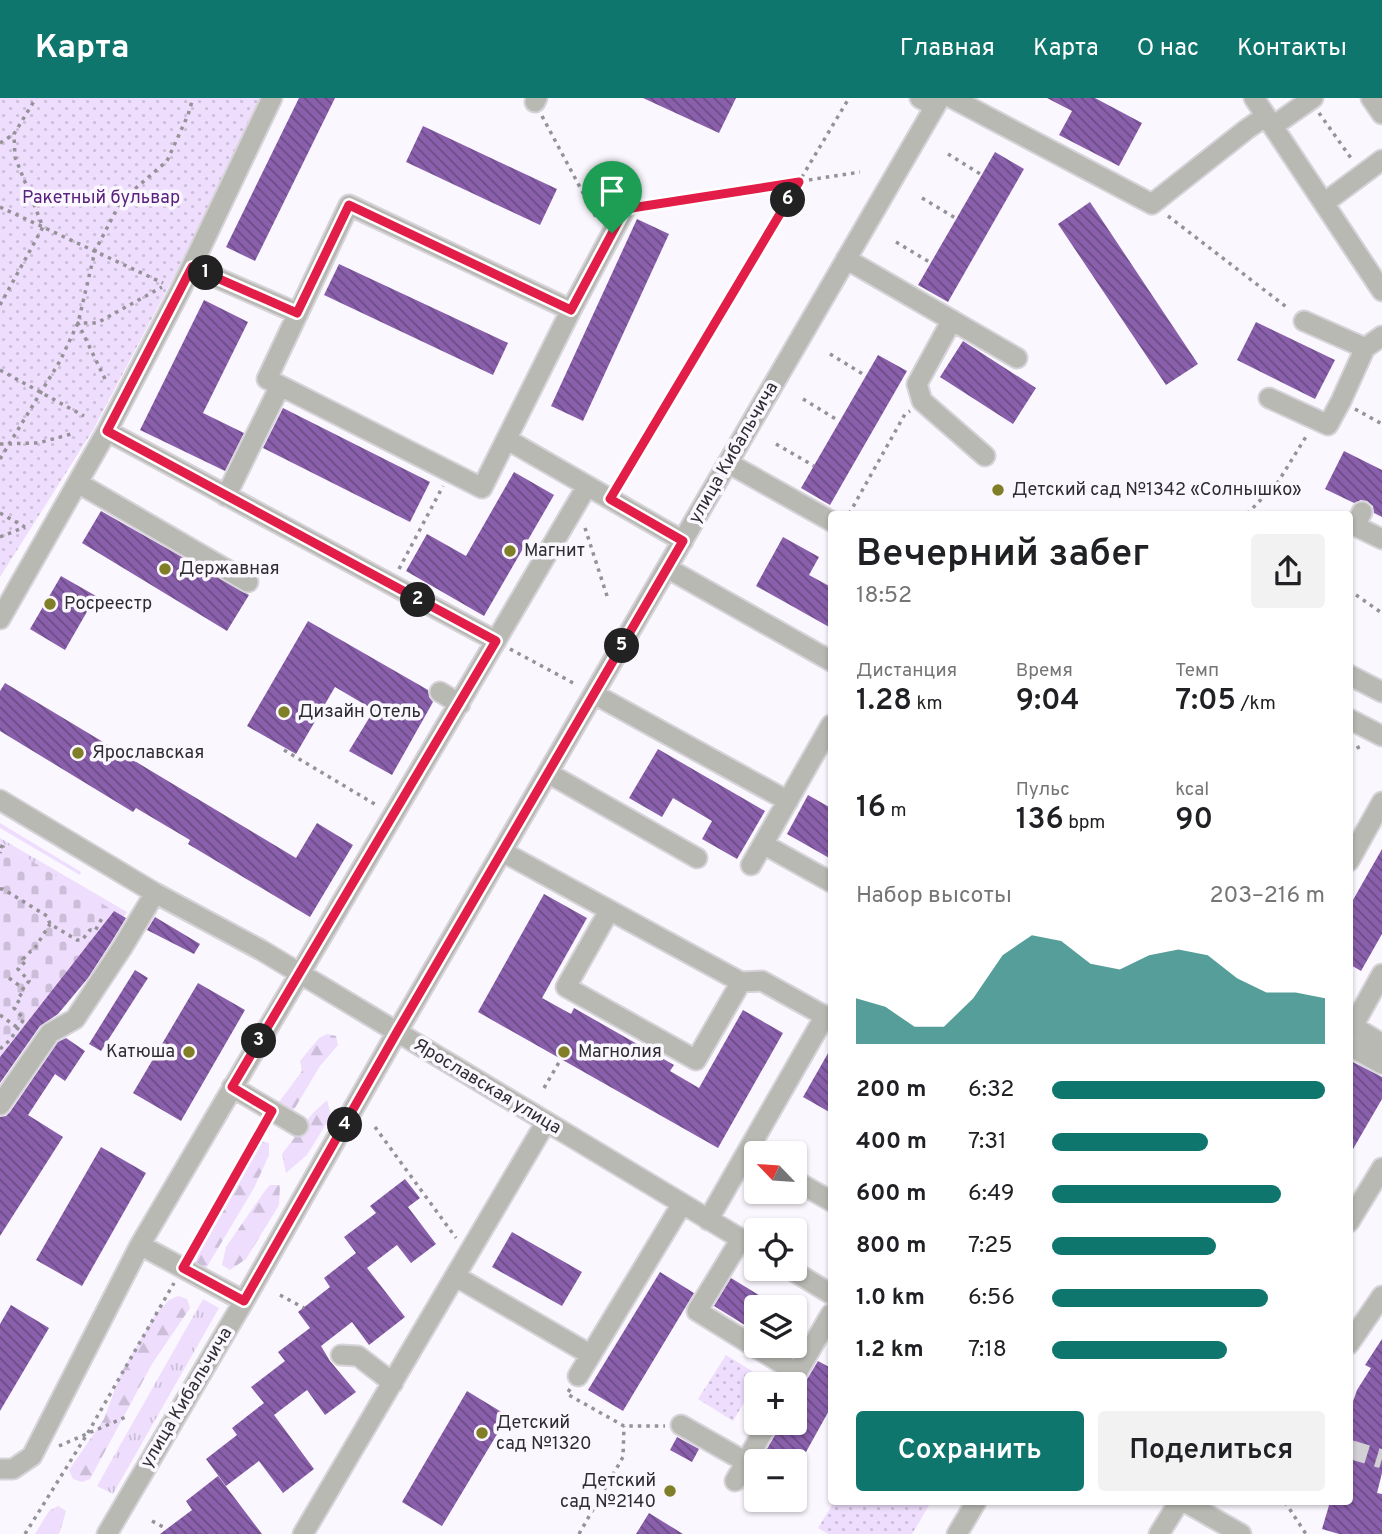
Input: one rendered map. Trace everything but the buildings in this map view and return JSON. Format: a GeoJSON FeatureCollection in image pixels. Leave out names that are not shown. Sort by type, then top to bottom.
{"type":"FeatureCollection","features":[{"type":"Feature","properties":{"kind":"street"},"geometry":{"type":"LineString","coordinates":[[0,619],[107,431],[192,267],[272,98]]}},
{"type":"Feature","properties":{"kind":"street"},"geometry":{"type":"LineString","coordinates":[[1254,98],[1382,291]]}},
{"type":"Feature","properties":{"kind":"street"},"geometry":{"type":"LineString","coordinates":[[1371,98],[1382,114]]}},
{"type":"Feature","properties":{"kind":"street"},"geometry":{"type":"LineString","coordinates":[[937,100],[1152,204],[1270,121],[1311,99]]}},
{"type":"Feature","properties":{"kind":"street","name":"улица Кибальчича"},"geometry":{"type":"LineString","coordinates":[[107,1534],[937,100]]}},
{"type":"Feature","properties":{"kind":"street"},"geometry":{"type":"LineString","coordinates":[[1324,203],[1382,160]]}},
{"type":"Feature","properties":{"kind":"street"},"geometry":{"type":"LineString","coordinates":[[571,310],[349,205],[267,379],[482,488],[625,209]]}},
{"type":"Feature","properties":{"kind":"street"},"geometry":{"type":"LineString","coordinates":[[846,259],[1017,358]]}},
{"type":"Feature","properties":{"kind":"street"},"geometry":{"type":"LineString","coordinates":[[192,267],[297,313]]}},
{"type":"Feature","properties":{"kind":"street"},"geometry":{"type":"LineString","coordinates":[[952,320],[917,384],[922,401],[985,456]]}},
{"type":"Feature","properties":{"kind":"street"},"geometry":{"type":"LineString","coordinates":[[1304,321],[1365,348]]}},
{"type":"Feature","properties":{"kind":"street"},"geometry":{"type":"LineString","coordinates":[[1269,398],[1328,425],[1365,348],[1382,336]]}},
{"type":"Feature","properties":{"kind":"street"},"geometry":{"type":"LineString","coordinates":[[226,495],[280,386]]}},
{"type":"Feature","properties":{"kind":"street"},"geometry":{"type":"LineString","coordinates":[[107,431],[496,641]]}},
{"type":"Feature","properties":{"kind":"street"},"geometry":{"type":"LineString","coordinates":[[508,440],[683,541]]}},
{"type":"Feature","properties":{"kind":"street"},"geometry":{"type":"LineString","coordinates":[[728,463],[828,519]]}},
{"type":"Feature","properties":{"kind":"street"},"geometry":{"type":"LineString","coordinates":[[78,483],[248,582]]}},
{"type":"Feature","properties":{"kind":"street"},"geometry":{"type":"LineString","coordinates":[[0,1469],[13,1469],[32,1456],[139,1245],[587,486]]}},
{"type":"Feature","properties":{"kind":"street"},"geometry":{"type":"LineString","coordinates":[[1362,512],[1355,526],[1382,540]]}},
{"type":"Feature","properties":{"kind":"street"},"geometry":{"type":"LineString","coordinates":[[667,568],[828,658]]}},
{"type":"Feature","properties":{"kind":"street"},"geometry":{"type":"LineString","coordinates":[[1353,677],[1382,692]]}},
{"type":"Feature","properties":{"kind":"street"},"geometry":{"type":"LineString","coordinates":[[440,692],[460,704]]}},
{"type":"Feature","properties":{"kind":"street"},"geometry":{"type":"LineString","coordinates":[[594,694],[788,801]]}},
{"type":"Feature","properties":{"kind":"street"},"geometry":{"type":"LineString","coordinates":[[1353,721],[1382,736]]}},
{"type":"Feature","properties":{"kind":"street"},"geometry":{"type":"LineString","coordinates":[[751,865],[828,730]]}},
{"type":"Feature","properties":{"kind":"street"},"geometry":{"type":"LineString","coordinates":[[548,774],[697,858]]}},
{"type":"Feature","properties":{"kind":"street","name":"Ярославская улица"},"geometry":{"type":"LineString","coordinates":[[0,800],[155,893],[261,950],[744,1242]]}},
{"type":"Feature","properties":{"kind":"street"},"geometry":{"type":"LineString","coordinates":[[1353,855],[1382,802]]}},
{"type":"Feature","properties":{"kind":"street"},"geometry":{"type":"LineString","coordinates":[[763,844],[828,880]]}},
{"type":"Feature","properties":{"kind":"street"},"geometry":{"type":"LineString","coordinates":[[503,852],[741,982],[762,981],[825,1016],[708,1220]]}},
{"type":"Feature","properties":{"kind":"street"},"geometry":{"type":"LineString","coordinates":[[0,1105],[50,1033],[75,1019],[155,893]]}},
{"type":"Feature","properties":{"kind":"street"},"geometry":{"type":"LineString","coordinates":[[609,911],[566,987],[696,1060],[741,982]]}},
{"type":"Feature","properties":{"kind":"street"},"geometry":{"type":"LineString","coordinates":[[1382,974],[1353,1017],[1382,1044]]}},
{"type":"Feature","properties":{"kind":"street"},"geometry":{"type":"LineString","coordinates":[[1353,1048],[1382,1064]]}},
{"type":"Feature","properties":{"kind":"street"},"geometry":{"type":"LineString","coordinates":[[232,1087],[298,1126]]}},
{"type":"Feature","properties":{"kind":"street"},"geometry":{"type":"LineString","coordinates":[[303,1534],[546,1122]]}},
{"type":"Feature","properties":{"kind":"street"},"geometry":{"type":"LineString","coordinates":[[1353,1215],[1382,1168]]}},
{"type":"Feature","properties":{"kind":"street"},"geometry":{"type":"LineString","coordinates":[[807,1187],[828,1199]]}},
{"type":"Feature","properties":{"kind":"street"},"geometry":{"type":"LineString","coordinates":[[578,1376],[682,1204]]}},
{"type":"Feature","properties":{"kind":"street"},"geometry":{"type":"LineString","coordinates":[[139,1245],[244,1301]]}},
{"type":"Feature","properties":{"kind":"street"},"geometry":{"type":"LineString","coordinates":[[744,1249],[697,1311],[785,1372]]}},
{"type":"Feature","properties":{"kind":"street"},"geometry":{"type":"LineString","coordinates":[[455,1276],[591,1355]]}},
{"type":"Feature","properties":{"kind":"street"},"geometry":{"type":"LineString","coordinates":[[807,1279],[828,1292]]}},
{"type":"Feature","properties":{"kind":"street"},"geometry":{"type":"LineString","coordinates":[[1353,1338],[1382,1296]]}},
{"type":"Feature","properties":{"kind":"street"},"geometry":{"type":"LineString","coordinates":[[797,1372],[828,1319]]}},
{"type":"Feature","properties":{"kind":"street"},"geometry":{"type":"LineString","coordinates":[[341,1355],[358,1356],[393,1383]]}},
{"type":"Feature","properties":{"kind":"street"},"geometry":{"type":"LineString","coordinates":[[681,1425],[744,1461]]}},
{"type":"Feature","properties":{"kind":"street"},"geometry":{"type":"LineString","coordinates":[[735,1481],[744,1465]]}},
{"type":"Feature","properties":{"kind":"street"},"geometry":{"type":"LineString","coordinates":[[957,1534],[974,1505]]}},
{"type":"Feature","properties":{"kind":"street"},"geometry":{"type":"LineString","coordinates":[[1159,1534],[1177,1505]]}},
{"type":"Feature","properties":{"kind":"street"},"geometry":{"type":"LineString","coordinates":[[1190,1505],[1241,1534]]}},
{"type":"Feature","properties":{"kind":"path"},"geometry":{"type":"LineString","coordinates":[[0,143],[14,134],[36,98]]}},
{"type":"Feature","properties":{"kind":"path"},"geometry":{"type":"LineString","coordinates":[[0,459],[60,361],[78,323],[95,251],[121,201],[167,162],[194,98]]}},
{"type":"Feature","properties":{"kind":"path"},"geometry":{"type":"LineString","coordinates":[[610,499],[849,98]]}},
{"type":"Feature","properties":{"kind":"path"},"geometry":{"type":"LineString","coordinates":[[1311,99],[1362,174]]}},
{"type":"Feature","properties":{"kind":"path"},"geometry":{"type":"LineString","coordinates":[[536,100],[603,229],[612,233]]}},
{"type":"Feature","properties":{"kind":"path"},"geometry":{"type":"LineString","coordinates":[[14,134],[15,157],[44,227]]}},
{"type":"Feature","properties":{"kind":"path"},"geometry":{"type":"LineString","coordinates":[[948,154],[982,175]]}},
{"type":"Feature","properties":{"kind":"path"},"geometry":{"type":"LineString","coordinates":[[625,209],[860,172]]}},
{"type":"Feature","properties":{"kind":"path"},"geometry":{"type":"LineString","coordinates":[[922,198],[957,219]]}},
{"type":"Feature","properties":{"kind":"path"},"geometry":{"type":"LineString","coordinates":[[1152,204],[1304,321]]}},
{"type":"Feature","properties":{"kind":"path"},"geometry":{"type":"LineString","coordinates":[[0,207],[161,282]]}},
{"type":"Feature","properties":{"kind":"path"},"geometry":{"type":"LineString","coordinates":[[0,305],[44,227]]}},
{"type":"Feature","properties":{"kind":"path"},"geometry":{"type":"LineString","coordinates":[[895,242],[931,263]]}},
{"type":"Feature","properties":{"kind":"path"},"geometry":{"type":"LineString","coordinates":[[78,323],[97,323],[166,285]]}},
{"type":"Feature","properties":{"kind":"path"},"geometry":{"type":"LineString","coordinates":[[78,323],[105,379]]}},
{"type":"Feature","properties":{"kind":"path"},"geometry":{"type":"LineString","coordinates":[[830,354],[866,376]]}},
{"type":"Feature","properties":{"kind":"path"},"geometry":{"type":"LineString","coordinates":[[0,370],[83,416]]}},
{"type":"Feature","properties":{"kind":"path"},"geometry":{"type":"LineString","coordinates":[[803,399],[839,421]]}},
{"type":"Feature","properties":{"kind":"path"},"geometry":{"type":"LineString","coordinates":[[851,511],[905,414],[922,401]]}},
{"type":"Feature","properties":{"kind":"path"},"geometry":{"type":"LineString","coordinates":[[1341,401],[1382,424]]}},
{"type":"Feature","properties":{"kind":"path"},"geometry":{"type":"LineString","coordinates":[[1250,511],[1278,482],[1316,420]]}},
{"type":"Feature","properties":{"kind":"path"},"geometry":{"type":"LineString","coordinates":[[0,444],[38,443],[75,433]]}},
{"type":"Feature","properties":{"kind":"path"},"geometry":{"type":"LineString","coordinates":[[776,444],[814,466]]}},
{"type":"Feature","properties":{"kind":"path"},"geometry":{"type":"LineString","coordinates":[[390,584],[451,472]]}},
{"type":"Feature","properties":{"kind":"path"},"geometry":{"type":"LineString","coordinates":[[577,503],[608,599]]}},
{"type":"Feature","properties":{"kind":"path"},"geometry":{"type":"LineString","coordinates":[[0,513],[24,527],[0,537]]}},
{"type":"Feature","properties":{"kind":"path"},"geometry":{"type":"LineString","coordinates":[[1353,593],[1382,613]]}},
{"type":"Feature","properties":{"kind":"path"},"geometry":{"type":"LineString","coordinates":[[496,641],[594,694]]}},
{"type":"Feature","properties":{"kind":"path"},"geometry":{"type":"LineString","coordinates":[[284,750],[386,811]]}},
{"type":"Feature","properties":{"kind":"path"},"geometry":{"type":"LineString","coordinates":[[0,846],[3,847],[0,853]]}},
{"type":"Feature","properties":{"kind":"path"},"geometry":{"type":"LineString","coordinates":[[0,889],[47,916],[50,924],[77,940],[82,940],[90,930],[94,931],[102,918]]}},
{"type":"Feature","properties":{"kind":"path"},"geometry":{"type":"LineString","coordinates":[[0,1049],[10,1040],[24,1019],[14,1008],[22,996],[19,994],[29,981],[18,969],[50,924]]}},
{"type":"Feature","properties":{"kind":"path"},"geometry":{"type":"LineString","coordinates":[[9,978],[24,989]]}},
{"type":"Feature","properties":{"kind":"path"},"geometry":{"type":"LineString","coordinates":[[0,1015],[18,1028]]}},
{"type":"Feature","properties":{"kind":"path"},"geometry":{"type":"LineString","coordinates":[[544,1088],[561,1059]]}},
{"type":"Feature","properties":{"kind":"path"},"geometry":{"type":"LineString","coordinates":[[25,1534],[86,1436],[272,1111]]}},
{"type":"Feature","properties":{"kind":"path"},"geometry":{"type":"LineString","coordinates":[[375,1127],[468,1254]]}},
{"type":"Feature","properties":{"kind":"path"},"geometry":{"type":"LineString","coordinates":[[280,1295],[304,1308]]}},
{"type":"Feature","properties":{"kind":"path"},"geometry":{"type":"LineString","coordinates":[[578,1376],[567,1394],[624,1426],[681,1425]]}},
{"type":"Feature","properties":{"kind":"path"},"geometry":{"type":"LineString","coordinates":[[32,1456],[86,1436],[128,1416]]}},
{"type":"Feature","properties":{"kind":"path"},"geometry":{"type":"LineString","coordinates":[[579,1534],[623,1457],[624,1426]]}},
{"type":"Feature","properties":{"kind":"path"},"geometry":{"type":"LineString","coordinates":[[1287,1505],[1306,1534]]}},
{"type":"Feature","properties":{"kind":"path"},"geometry":{"type":"LineString","coordinates":[[152,1521],[167,1529]]}},
{"type":"Feature","properties":{"kind":"green space","name":"Ракетный бульвар"},"geometry":{"type":"Polygon","coordinates":[[[0,98],[260,98],[181,263],[93,430],[0,577],[0,98]]]}},
{"type":"Feature","properties":{"kind":"green space"},"geometry":{"type":"Polygon","coordinates":[[[0,823],[81,872],[80,875],[0,828],[0,823]]]}},
{"type":"Feature","properties":{"kind":"green space"},"geometry":{"type":"Polygon","coordinates":[[[0,838],[127,912],[123,917],[0,842],[0,838]]]}},
{"type":"Feature","properties":{"kind":"green space"},"geometry":{"type":"Polygon","coordinates":[[[0,842],[114,911],[0,1057],[0,842]]]}},
{"type":"Feature","properties":{"kind":"green space"},"geometry":{"type":"Polygon","coordinates":[[[327,1034],[336,1036],[338,1045],[320,1066],[292,1113],[282,1111],[279,1102],[302,1071],[300,1061],[319,1038],[327,1034]]]}},
{"type":"Feature","properties":{"kind":"green space"},"geometry":{"type":"Polygon","coordinates":[[[327,1100],[331,1116],[307,1155],[286,1173],[282,1154],[312,1114],[327,1100]]]}},
{"type":"Feature","properties":{"kind":"green space"},"geometry":{"type":"Polygon","coordinates":[[[258,1141],[269,1143],[269,1155],[254,1188],[205,1270],[195,1265],[198,1254],[225,1208],[241,1167],[258,1141]]]}},
{"type":"Feature","properties":{"kind":"green space"},"geometry":{"type":"Polygon","coordinates":[[[270,1185],[280,1185],[279,1205],[246,1259],[230,1270],[222,1265],[226,1247],[270,1185]]]}},
{"type":"Feature","properties":{"kind":"green space"},"geometry":{"type":"Polygon","coordinates":[[[178,1296],[187,1299],[190,1308],[152,1364],[90,1479],[82,1482],[73,1479],[69,1470],[104,1419],[121,1373],[155,1315],[169,1300],[178,1296]]]}},
{"type":"Feature","properties":{"kind":"green space"},"geometry":{"type":"Polygon","coordinates":[[[203,1299],[219,1308],[113,1494],[97,1486],[203,1299]]]}},
{"type":"Feature","properties":{"kind":"green space"},"geometry":{"type":"Polygon","coordinates":[[[726,1355],[754,1372],[744,1372],[744,1403],[733,1421],[698,1399],[726,1355]]]}},
{"type":"Feature","properties":{"kind":"green space"},"geometry":{"type":"Polygon","coordinates":[[[832,1505],[929,1505],[912,1534],[828,1534],[818,1528],[832,1505]]]}},
{"type":"Feature","properties":{"kind":"green space"},"geometry":{"type":"Polygon","coordinates":[[[58,1506],[66,1511],[60,1532],[35,1534],[49,1511],[58,1506]]]}},
{"type":"Feature","properties":{"kind":"tunnel"},"geometry":{"type":"LineString","coordinates":[[1353,1450],[1382,1459]]}},
{"type":"Feature","properties":{"kind":"place","name":"Детский сад №1342 «Солнышко»"},"geometry":{"type":"Point","coordinates":[998,490]}},
{"type":"Feature","properties":{"kind":"place","name":"Магнит"},"geometry":{"type":"Point","coordinates":[510,551]}},
{"type":"Feature","properties":{"kind":"place","name":"Державная"},"geometry":{"type":"Point","coordinates":[165,569]}},
{"type":"Feature","properties":{"kind":"place","name":"Росреестр"},"geometry":{"type":"Point","coordinates":[50,604]}},
{"type":"Feature","properties":{"kind":"place","name":"Дизайн Отель"},"geometry":{"type":"Point","coordinates":[284,712]}},
{"type":"Feature","properties":{"kind":"place","name":"Ярославская"},"geometry":{"type":"Point","coordinates":[78,753]}},
{"type":"Feature","properties":{"kind":"place","name":"Катюша"},"geometry":{"type":"Point","coordinates":[189,1052]}},
{"type":"Feature","properties":{"kind":"place","name":"Магнолия"},"geometry":{"type":"Point","coordinates":[564,1052]}},
{"type":"Feature","properties":{"kind":"place","name":"Детский сад №1320"},"geometry":{"type":"Point","coordinates":[482,1433]}},
{"type":"Feature","properties":{"kind":"place","name":"Детский сад №2140"},"geometry":{"type":"Point","coordinates":[670,1491]}},
{"type":"Feature","properties":{"kind":"route"},"geometry":{"type":"LineString","coordinates":[[799,182],[610,499],[683,541],[244,1301],[183,1268],[272,1111],[232,1087],[496,641],[107,431],[192,267],[297,313],[349,205],[571,310],[612,233],[625,209],[799,182]]}}]}
